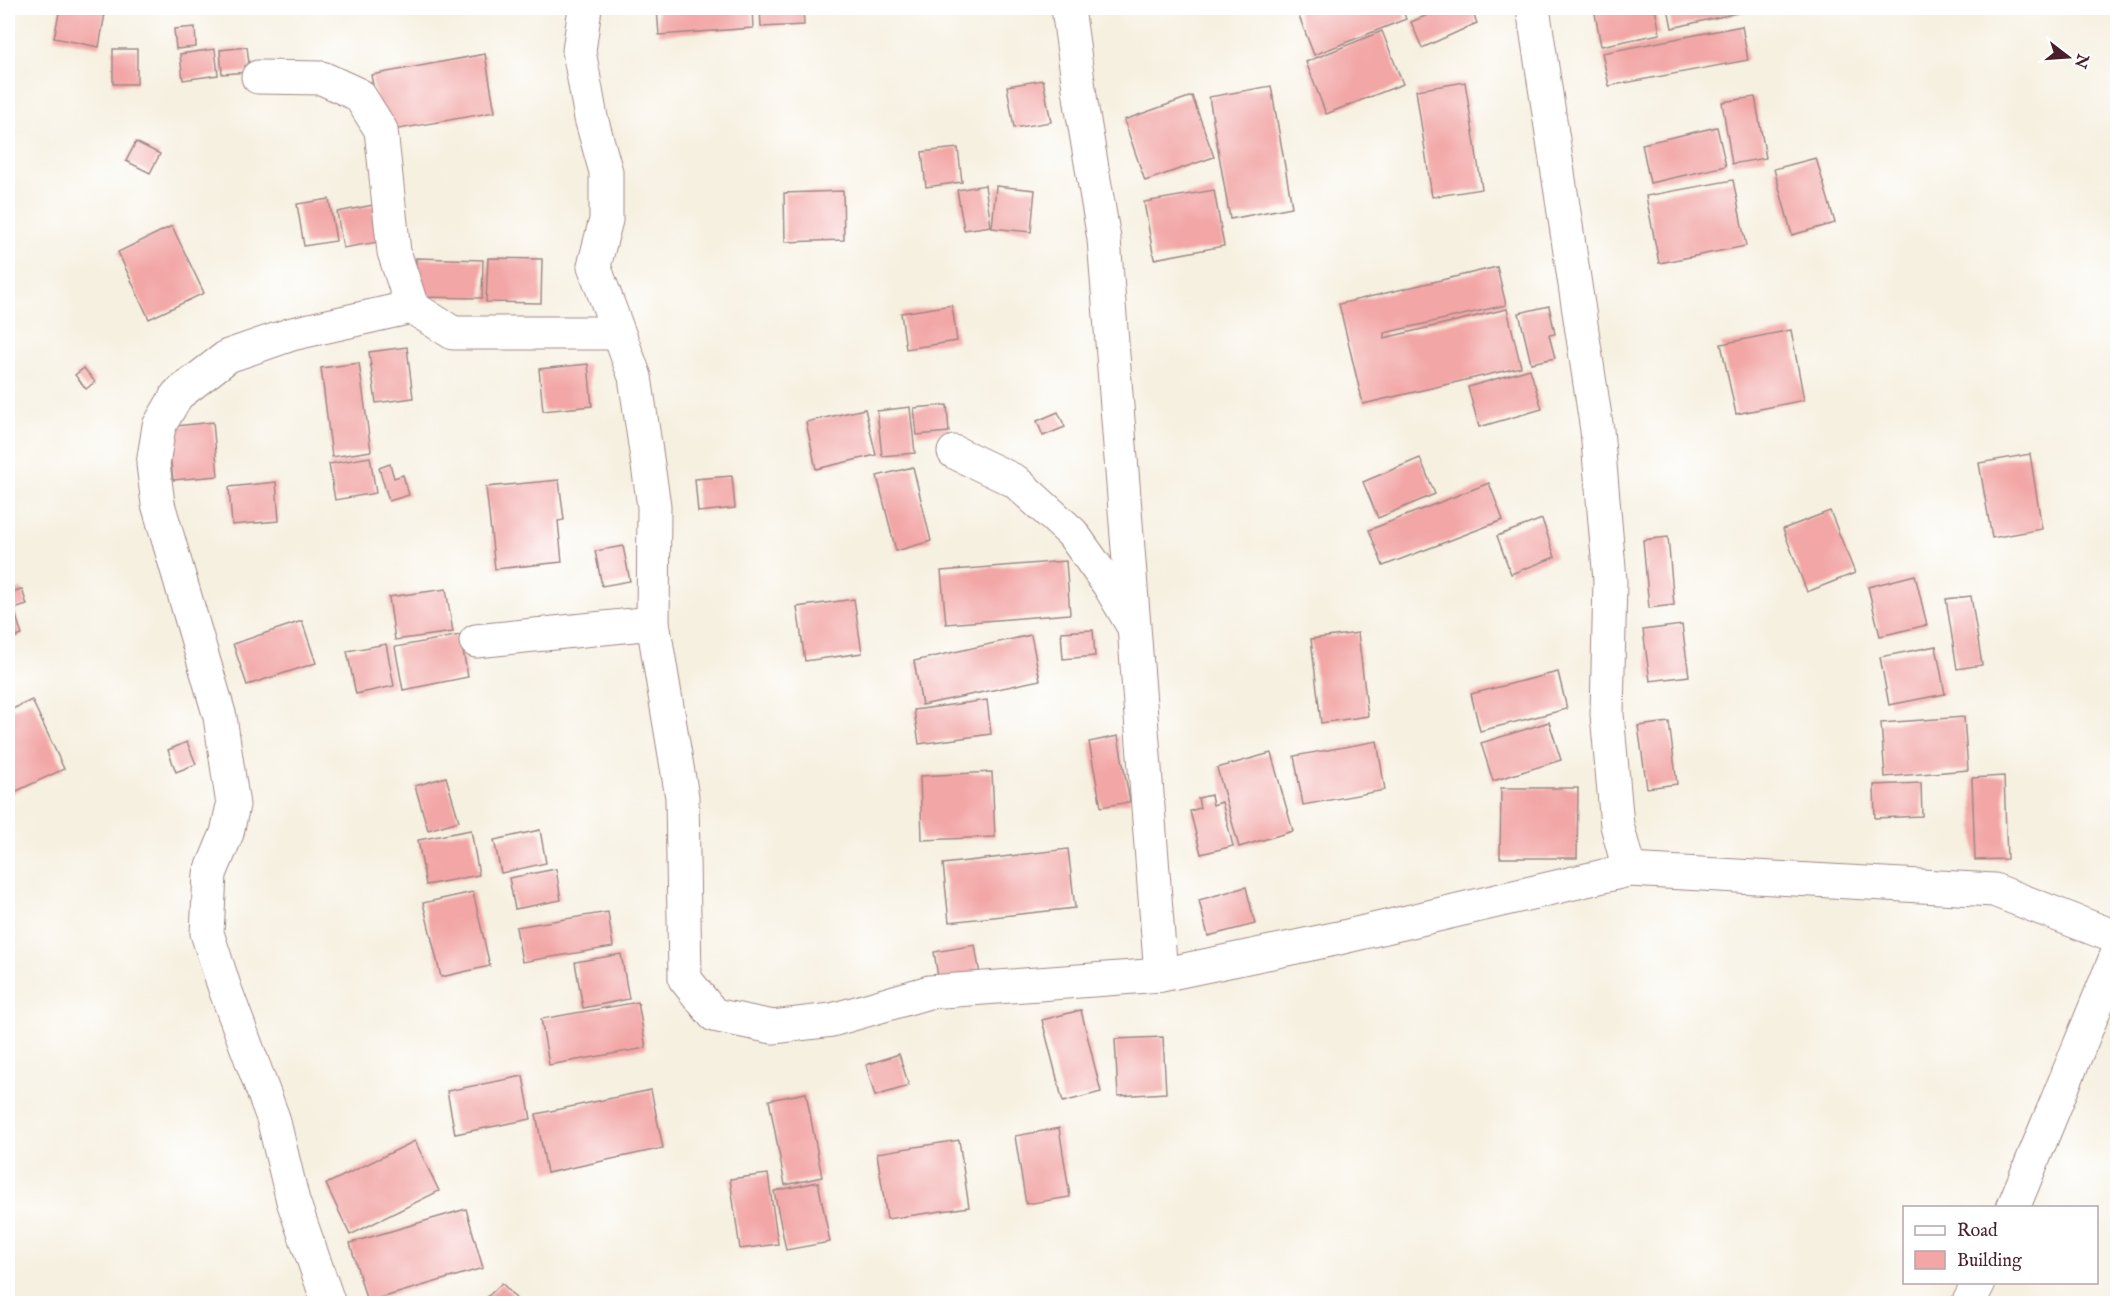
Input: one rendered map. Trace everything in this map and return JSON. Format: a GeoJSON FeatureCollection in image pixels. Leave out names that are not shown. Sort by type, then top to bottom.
{"type":"FeatureCollection","features":[{"type":"Feature","properties":{"kind":"street"},"geometry":{"type":"LineString","coordinates":[[585,8],[579,51],[591,118],[606,172],[606,220],[594,266],[635,377],[654,506],[653,623],[682,797],[685,979],[714,1015],[773,1027],[832,1020],[929,992],[1161,975],[1339,938],[1629,870],[1994,890],[2118,938]]}},
{"type":"Feature","properties":{"kind":"street"},"geometry":{"type":"LineString","coordinates":[[1068,8],[1104,239],[1161,975]]}},
{"type":"Feature","properties":{"kind":"street"},"geometry":{"type":"LineString","coordinates":[[1533,8],[1598,430],[1610,580],[1607,714],[1617,825],[1629,870]]}},
{"type":"Feature","properties":{"kind":"street"},"geometry":{"type":"LineString","coordinates":[[258,77],[322,78],[359,95],[381,130],[394,252],[412,307],[453,333],[618,333]]}},
{"type":"Feature","properties":{"kind":"street"},"geometry":{"type":"LineString","coordinates":[[329,1304],[293,1201],[273,1118],[225,989],[207,933],[210,874],[227,833],[233,805],[219,717],[158,504],[153,464],[159,426],[177,395],[228,356],[292,334],[412,307]]}},
{"type":"Feature","properties":{"kind":"street"},"geometry":{"type":"LineString","coordinates":[[954,452],[1015,481],[1072,533],[1109,585],[1135,629]]}},
{"type":"Feature","properties":{"kind":"street"},"geometry":{"type":"LineString","coordinates":[[476,641],[653,623]]}},
{"type":"Feature","properties":{"kind":"street"},"geometry":{"type":"LineString","coordinates":[[2014,1206],[2118,952]]}},
{"type":"Feature","properties":{"kind":"street"},"geometry":{"type":"LineString","coordinates":[[1968,1304],[1978,1284]]}},
{"type":"Feature","properties":{"kind":"building"},"geometry":{"type":"Polygon","coordinates":[[[60,8],[106,8],[99,47],[54,38],[60,8]]]}},
{"type":"Feature","properties":{"kind":"building"},"geometry":{"type":"Polygon","coordinates":[[[657,8],[752,8],[753,28],[659,35],[657,8]]]}},
{"type":"Feature","properties":{"kind":"building"},"geometry":{"type":"Polygon","coordinates":[[[760,8],[803,8],[804,25],[761,27],[760,8]]]}},
{"type":"Feature","properties":{"kind":"building"},"geometry":{"type":"Polygon","coordinates":[[[1307,8],[1330,8],[1331,10],[1337,8],[1402,8],[1406,19],[1314,55],[1297,11],[1307,8]]]}},
{"type":"Feature","properties":{"kind":"building"},"geometry":{"type":"Polygon","coordinates":[[[1444,8],[1471,8],[1477,23],[1422,48],[1411,22],[1444,8]]]}},
{"type":"Feature","properties":{"kind":"building"},"geometry":{"type":"Polygon","coordinates":[[[1594,8],[1655,8],[1660,34],[1601,46],[1594,8]]]}},
{"type":"Feature","properties":{"kind":"building"},"geometry":{"type":"Polygon","coordinates":[[[1668,8],[1758,8],[1672,28],[1668,8]]]}},
{"type":"Feature","properties":{"kind":"building"},"geometry":{"type":"Polygon","coordinates":[[[1742,26],[1748,60],[1609,86],[1602,53],[1742,26]]]}},
{"type":"Feature","properties":{"kind":"building"},"geometry":{"type":"Polygon","coordinates":[[[195,27],[196,47],[176,49],[174,29],[195,27]]]}},
{"type":"Feature","properties":{"kind":"building"},"geometry":{"type":"Polygon","coordinates":[[[1382,31],[1403,84],[1326,114],[1306,62],[1382,31]]]}},
{"type":"Feature","properties":{"kind":"building"},"geometry":{"type":"Polygon","coordinates":[[[247,47],[250,72],[222,74],[220,50],[247,47]]]}},
{"type":"Feature","properties":{"kind":"building"},"geometry":{"type":"Polygon","coordinates":[[[113,49],[137,49],[137,84],[113,84],[113,49]]]}},
{"type":"Feature","properties":{"kind":"building"},"geometry":{"type":"Polygon","coordinates":[[[215,49],[218,75],[183,80],[180,54],[215,49]]]}},
{"type":"Feature","properties":{"kind":"building"},"geometry":{"type":"Polygon","coordinates":[[[485,54],[495,112],[382,132],[371,75],[485,54]]]}},
{"type":"Feature","properties":{"kind":"building"},"geometry":{"type":"Polygon","coordinates":[[[1043,80],[1051,122],[1014,128],[1007,86],[1043,80]]]}},
{"type":"Feature","properties":{"kind":"building"},"geometry":{"type":"Polygon","coordinates":[[[1465,82],[1482,189],[1432,197],[1416,90],[1465,82]]]}},
{"type":"Feature","properties":{"kind":"building"},"geometry":{"type":"Polygon","coordinates":[[[1271,86],[1292,207],[1230,219],[1209,97],[1271,86]]]}},
{"type":"Feature","properties":{"kind":"building"},"geometry":{"type":"Polygon","coordinates":[[[1192,96],[1214,157],[1145,181],[1124,120],[1192,96]]]}},
{"type":"Feature","properties":{"kind":"building"},"geometry":{"type":"Polygon","coordinates":[[[1755,97],[1766,158],[1732,164],[1722,102],[1755,97]]]}},
{"type":"Feature","properties":{"kind":"building"},"geometry":{"type":"Polygon","coordinates":[[[1717,127],[1726,166],[1650,183],[1642,144],[1717,127]]]}},
{"type":"Feature","properties":{"kind":"building"},"geometry":{"type":"Polygon","coordinates":[[[136,142],[160,154],[150,173],[126,161],[136,142]]]}},
{"type":"Feature","properties":{"kind":"building"},"geometry":{"type":"Polygon","coordinates":[[[958,148],[962,182],[926,187],[922,152],[958,148]]]}},
{"type":"Feature","properties":{"kind":"building"},"geometry":{"type":"Polygon","coordinates":[[[1816,158],[1835,223],[1792,235],[1774,169],[1816,158]]]}},
{"type":"Feature","properties":{"kind":"building"},"geometry":{"type":"Polygon","coordinates":[[[1733,180],[1746,246],[1659,263],[1646,196],[1733,180]]]}},
{"type":"Feature","properties":{"kind":"building"},"geometry":{"type":"Polygon","coordinates":[[[985,185],[991,226],[964,230],[957,190],[985,185]]]}},
{"type":"Feature","properties":{"kind":"building"},"geometry":{"type":"Polygon","coordinates":[[[996,186],[1035,190],[1031,232],[992,228],[996,186]]]}},
{"type":"Feature","properties":{"kind":"building"},"geometry":{"type":"Polygon","coordinates":[[[1214,190],[1224,246],[1154,259],[1144,202],[1214,190]]]}},
{"type":"Feature","properties":{"kind":"building"},"geometry":{"type":"Polygon","coordinates":[[[843,191],[844,240],[785,242],[784,193],[843,191]]]}},
{"type":"Feature","properties":{"kind":"building"},"geometry":{"type":"Polygon","coordinates":[[[329,199],[336,241],[304,246],[297,204],[329,199]]]}},
{"type":"Feature","properties":{"kind":"building"},"geometry":{"type":"Polygon","coordinates":[[[384,203],[390,240],[343,248],[337,212],[384,203]]]}},
{"type":"Feature","properties":{"kind":"building"},"geometry":{"type":"Polygon","coordinates":[[[172,226],[204,293],[149,319],[118,252],[172,226]]]}},
{"type":"Feature","properties":{"kind":"building"},"geometry":{"type":"Polygon","coordinates":[[[416,258],[483,260],[482,298],[414,297],[416,258]]]}},
{"type":"Feature","properties":{"kind":"building"},"geometry":{"type":"Polygon","coordinates":[[[488,258],[542,259],[541,303],[486,302],[488,258]]]}},
{"type":"Feature","properties":{"kind":"building"},"geometry":{"type":"Polygon","coordinates":[[[1497,267],[1506,305],[1384,333],[1384,338],[1507,309],[1521,367],[1363,404],[1339,304],[1497,267]]]}},
{"type":"Feature","properties":{"kind":"building"},"geometry":{"type":"Polygon","coordinates":[[[952,305],[957,341],[906,349],[901,313],[952,305]]]}},
{"type":"Feature","properties":{"kind":"building"},"geometry":{"type":"Polygon","coordinates":[[[1549,306],[1555,334],[1549,335],[1555,358],[1531,363],[1519,313],[1549,306]]]}},
{"type":"Feature","properties":{"kind":"building"},"geometry":{"type":"Polygon","coordinates":[[[1791,330],[1804,400],[1736,414],[1721,344],[1791,330]]]}},
{"type":"Feature","properties":{"kind":"building"},"geometry":{"type":"Polygon","coordinates":[[[407,347],[413,398],[376,403],[369,352],[407,347]]]}},
{"type":"Feature","properties":{"kind":"building"},"geometry":{"type":"Polygon","coordinates":[[[359,363],[371,451],[332,457],[321,368],[359,363]]]}},
{"type":"Feature","properties":{"kind":"building"},"geometry":{"type":"Polygon","coordinates":[[[588,364],[592,406],[543,411],[539,369],[588,364]]]}},
{"type":"Feature","properties":{"kind":"building"},"geometry":{"type":"Polygon","coordinates":[[[84,368],[95,382],[86,389],[75,375],[84,368]]]}},
{"type":"Feature","properties":{"kind":"building"},"geometry":{"type":"Polygon","coordinates":[[[1530,369],[1542,409],[1479,427],[1468,387],[1530,369]]]}},
{"type":"Feature","properties":{"kind":"building"},"geometry":{"type":"Polygon","coordinates":[[[947,405],[949,432],[917,435],[914,408],[947,405]]]}},
{"type":"Feature","properties":{"kind":"building"},"geometry":{"type":"Polygon","coordinates":[[[910,407],[915,453],[882,456],[877,411],[910,407]]]}},
{"type":"Feature","properties":{"kind":"building"},"geometry":{"type":"Polygon","coordinates":[[[865,409],[876,455],[816,469],[806,422],[865,409]]]}},
{"type":"Feature","properties":{"kind":"building"},"geometry":{"type":"Polygon","coordinates":[[[1058,412],[1065,427],[1043,436],[1037,421],[1058,412]]]}},
{"type":"Feature","properties":{"kind":"building"},"geometry":{"type":"Polygon","coordinates":[[[213,422],[218,476],[173,480],[167,427],[213,422]]]}},
{"type":"Feature","properties":{"kind":"building"},"geometry":{"type":"Polygon","coordinates":[[[2030,454],[2042,529],[1992,538],[1979,463],[2030,454]]]}},
{"type":"Feature","properties":{"kind":"building"},"geometry":{"type":"Polygon","coordinates":[[[370,457],[376,493],[335,500],[329,464],[370,457]]]}},
{"type":"Feature","properties":{"kind":"building"},"geometry":{"type":"Polygon","coordinates":[[[1420,458],[1435,494],[1378,518],[1363,482],[1420,458]]]}},
{"type":"Feature","properties":{"kind":"building"},"geometry":{"type":"Polygon","coordinates":[[[390,464],[394,478],[403,475],[409,495],[389,501],[379,468],[390,464]]]}},
{"type":"Feature","properties":{"kind":"building"},"geometry":{"type":"Polygon","coordinates":[[[913,467],[931,541],[896,551],[877,476],[913,467]]]}},
{"type":"Feature","properties":{"kind":"building"},"geometry":{"type":"Polygon","coordinates":[[[732,476],[735,508],[698,512],[695,479],[732,476]]]}},
{"type":"Feature","properties":{"kind":"building"},"geometry":{"type":"Polygon","coordinates":[[[559,480],[564,520],[558,521],[562,562],[495,569],[486,487],[559,480]]]}},
{"type":"Feature","properties":{"kind":"building"},"geometry":{"type":"Polygon","coordinates":[[[276,482],[279,521],[232,525],[229,487],[276,482]]]}},
{"type":"Feature","properties":{"kind":"building"},"geometry":{"type":"Polygon","coordinates":[[[1489,483],[1503,520],[1383,566],[1369,530],[1489,483]]]}},
{"type":"Feature","properties":{"kind":"building"},"geometry":{"type":"Polygon","coordinates":[[[1830,511],[1855,573],[1807,592],[1783,529],[1830,511]]]}},
{"type":"Feature","properties":{"kind":"building"},"geometry":{"type":"Polygon","coordinates":[[[1542,519],[1555,557],[1511,574],[1497,536],[1542,519]]]}},
{"type":"Feature","properties":{"kind":"building"},"geometry":{"type":"Polygon","coordinates":[[[1668,537],[1674,605],[1649,608],[1643,540],[1668,537]]]}},
{"type":"Feature","properties":{"kind":"building"},"geometry":{"type":"Polygon","coordinates":[[[623,546],[630,581],[602,586],[595,551],[623,546]]]}},
{"type":"Feature","properties":{"kind":"building"},"geometry":{"type":"Polygon","coordinates":[[[1066,561],[1070,614],[946,624],[941,571],[1066,561]]]}},
{"type":"Feature","properties":{"kind":"building"},"geometry":{"type":"Polygon","coordinates":[[[1915,575],[1927,625],[1880,636],[1868,587],[1915,575]]]}},
{"type":"Feature","properties":{"kind":"building"},"geometry":{"type":"Polygon","coordinates":[[[22,589],[27,605],[14,609],[22,635],[8,640],[8,593],[22,589]]]}},
{"type":"Feature","properties":{"kind":"building"},"geometry":{"type":"Polygon","coordinates":[[[446,589],[453,632],[395,640],[389,597],[446,589]]]}},
{"type":"Feature","properties":{"kind":"building"},"geometry":{"type":"Polygon","coordinates":[[[1971,596],[1982,665],[1957,669],[1946,599],[1971,596]]]}},
{"type":"Feature","properties":{"kind":"building"},"geometry":{"type":"Polygon","coordinates":[[[854,599],[862,653],[805,661],[797,607],[854,599]]]}},
{"type":"Feature","properties":{"kind":"building"},"geometry":{"type":"Polygon","coordinates":[[[302,621],[316,663],[247,685],[233,644],[302,621]]]}},
{"type":"Feature","properties":{"kind":"building"},"geometry":{"type":"Polygon","coordinates":[[[1682,625],[1689,676],[1650,681],[1643,630],[1682,625]]]}},
{"type":"Feature","properties":{"kind":"building"},"geometry":{"type":"Polygon","coordinates":[[[1093,630],[1095,656],[1063,659],[1061,632],[1093,630]]]}},
{"type":"Feature","properties":{"kind":"building"},"geometry":{"type":"Polygon","coordinates":[[[1358,633],[1368,716],[1321,723],[1311,639],[1358,633]]]}},
{"type":"Feature","properties":{"kind":"building"},"geometry":{"type":"Polygon","coordinates":[[[460,635],[468,677],[403,690],[395,647],[460,635]]]}},
{"type":"Feature","properties":{"kind":"building"},"geometry":{"type":"Polygon","coordinates":[[[1031,635],[1040,680],[922,705],[914,661],[1031,635]]]}},
{"type":"Feature","properties":{"kind":"building"},"geometry":{"type":"Polygon","coordinates":[[[386,644],[394,686],[356,694],[347,651],[386,644]]]}},
{"type":"Feature","properties":{"kind":"building"},"geometry":{"type":"Polygon","coordinates":[[[1936,646],[1945,694],[1889,705],[1880,657],[1936,646]]]}},
{"type":"Feature","properties":{"kind":"building"},"geometry":{"type":"Polygon","coordinates":[[[1558,672],[1567,709],[1480,731],[1471,694],[1558,672]]]}},
{"type":"Feature","properties":{"kind":"building"},"geometry":{"type":"Polygon","coordinates":[[[32,700],[64,769],[8,795],[8,711],[32,700]]]}},
{"type":"Feature","properties":{"kind":"building"},"geometry":{"type":"Polygon","coordinates":[[[987,700],[991,734],[919,744],[914,710],[987,700]]]}},
{"type":"Feature","properties":{"kind":"building"},"geometry":{"type":"Polygon","coordinates":[[[1964,717],[1968,770],[1885,777],[1881,723],[1964,717]]]}},
{"type":"Feature","properties":{"kind":"building"},"geometry":{"type":"Polygon","coordinates":[[[1549,722],[1561,760],[1493,781],[1481,743],[1549,722]]]}},
{"type":"Feature","properties":{"kind":"building"},"geometry":{"type":"Polygon","coordinates":[[[1669,722],[1677,784],[1647,788],[1638,726],[1669,722]]]}},
{"type":"Feature","properties":{"kind":"building"},"geometry":{"type":"Polygon","coordinates":[[[1118,736],[1130,802],[1101,807],[1089,742],[1118,736]]]}},
{"type":"Feature","properties":{"kind":"building"},"geometry":{"type":"Polygon","coordinates":[[[1377,741],[1385,790],[1303,805],[1294,756],[1377,741]]]}},
{"type":"Feature","properties":{"kind":"building"},"geometry":{"type":"Polygon","coordinates":[[[187,742],[196,764],[176,772],[168,750],[187,742]]]}},
{"type":"Feature","properties":{"kind":"building"},"geometry":{"type":"Polygon","coordinates":[[[1271,753],[1293,831],[1239,847],[1217,768],[1271,753]]]}},
{"type":"Feature","properties":{"kind":"building"},"geometry":{"type":"Polygon","coordinates":[[[992,772],[995,837],[922,840],[920,776],[992,772]]]}},
{"type":"Feature","properties":{"kind":"building"},"geometry":{"type":"Polygon","coordinates":[[[2004,776],[2007,859],[1975,860],[1972,778],[2004,776]]]}},
{"type":"Feature","properties":{"kind":"building"},"geometry":{"type":"Polygon","coordinates":[[[446,777],[459,821],[428,830],[415,786],[446,777]]]}},
{"type":"Feature","properties":{"kind":"building"},"geometry":{"type":"Polygon","coordinates":[[[1921,783],[1922,816],[1875,818],[1874,785],[1921,783]]]}},
{"type":"Feature","properties":{"kind":"building"},"geometry":{"type":"Polygon","coordinates":[[[1501,788],[1578,788],[1577,858],[1500,858],[1501,788]]]}},
{"type":"Feature","properties":{"kind":"building"},"geometry":{"type":"Polygon","coordinates":[[[1211,795],[1213,805],[1222,802],[1233,846],[1201,854],[1190,811],[1200,808],[1198,798],[1211,795]]]}},
{"type":"Feature","properties":{"kind":"building"},"geometry":{"type":"Polygon","coordinates":[[[471,830],[479,875],[426,885],[418,840],[471,830]]]}},
{"type":"Feature","properties":{"kind":"building"},"geometry":{"type":"Polygon","coordinates":[[[540,830],[546,863],[501,873],[494,840],[540,830]]]}},
{"type":"Feature","properties":{"kind":"building"},"geometry":{"type":"Polygon","coordinates":[[[1068,849],[1075,908],[949,922],[943,864],[1068,849]]]}},
{"type":"Feature","properties":{"kind":"building"},"geometry":{"type":"Polygon","coordinates":[[[556,869],[561,900],[515,909],[509,878],[556,869]]]}},
{"type":"Feature","properties":{"kind":"building"},"geometry":{"type":"Polygon","coordinates":[[[1246,887],[1255,924],[1208,936],[1199,900],[1246,887]]]}},
{"type":"Feature","properties":{"kind":"building"},"geometry":{"type":"Polygon","coordinates":[[[473,892],[490,966],[441,977],[423,903],[473,892]]]}},
{"type":"Feature","properties":{"kind":"building"},"geometry":{"type":"Polygon","coordinates":[[[608,912],[613,947],[522,962],[516,927],[608,912]]]}},
{"type":"Feature","properties":{"kind":"building"},"geometry":{"type":"Polygon","coordinates":[[[975,945],[980,975],[939,983],[934,952],[975,945]]]}},
{"type":"Feature","properties":{"kind":"building"},"geometry":{"type":"Polygon","coordinates":[[[621,954],[629,999],[583,1008],[575,962],[621,954]]]}},
{"type":"Feature","properties":{"kind":"building"},"geometry":{"type":"Polygon","coordinates":[[[638,1002],[646,1048],[549,1065],[541,1019],[638,1002]]]}},
{"type":"Feature","properties":{"kind":"building"},"geometry":{"type":"Polygon","coordinates":[[[1081,1010],[1101,1092],[1063,1102],[1042,1020],[1081,1010]]]}},
{"type":"Feature","properties":{"kind":"building"},"geometry":{"type":"Polygon","coordinates":[[[1163,1037],[1166,1093],[1118,1096],[1115,1039],[1163,1037]]]}},
{"type":"Feature","properties":{"kind":"building"},"geometry":{"type":"Polygon","coordinates":[[[899,1054],[909,1086],[875,1096],[866,1065],[899,1054]]]}},
{"type":"Feature","properties":{"kind":"building"},"geometry":{"type":"Polygon","coordinates":[[[523,1076],[531,1119],[455,1134],[447,1091],[523,1076]]]}},
{"type":"Feature","properties":{"kind":"building"},"geometry":{"type":"Polygon","coordinates":[[[651,1090],[663,1148],[547,1173],[536,1114],[651,1090]]]}},
{"type":"Feature","properties":{"kind":"building"},"geometry":{"type":"Polygon","coordinates":[[[806,1093],[822,1177],[785,1185],[769,1100],[806,1093]]]}},
{"type":"Feature","properties":{"kind":"building"},"geometry":{"type":"Polygon","coordinates":[[[1059,1128],[1070,1197],[1026,1204],[1015,1136],[1059,1128]]]}},
{"type":"Feature","properties":{"kind":"building"},"geometry":{"type":"Polygon","coordinates":[[[959,1140],[969,1207],[887,1219],[877,1153],[959,1140]]]}},
{"type":"Feature","properties":{"kind":"building"},"geometry":{"type":"Polygon","coordinates":[[[415,1141],[439,1191],[350,1235],[326,1184],[415,1141]]]}},
{"type":"Feature","properties":{"kind":"building"},"geometry":{"type":"Polygon","coordinates":[[[768,1174],[778,1244],[740,1249],[730,1179],[768,1174]]]}},
{"type":"Feature","properties":{"kind":"building"},"geometry":{"type":"Polygon","coordinates":[[[818,1182],[830,1242],[786,1250],[774,1191],[818,1182]]]}},
{"type":"Feature","properties":{"kind":"building"},"geometry":{"type":"Polygon","coordinates":[[[466,1209],[483,1268],[367,1302],[350,1243],[466,1209]]]}},
{"type":"Feature","properties":{"kind":"building"},"geometry":{"type":"Polygon","coordinates":[[[502,1283],[521,1304],[480,1304],[502,1283]]]}}]}
